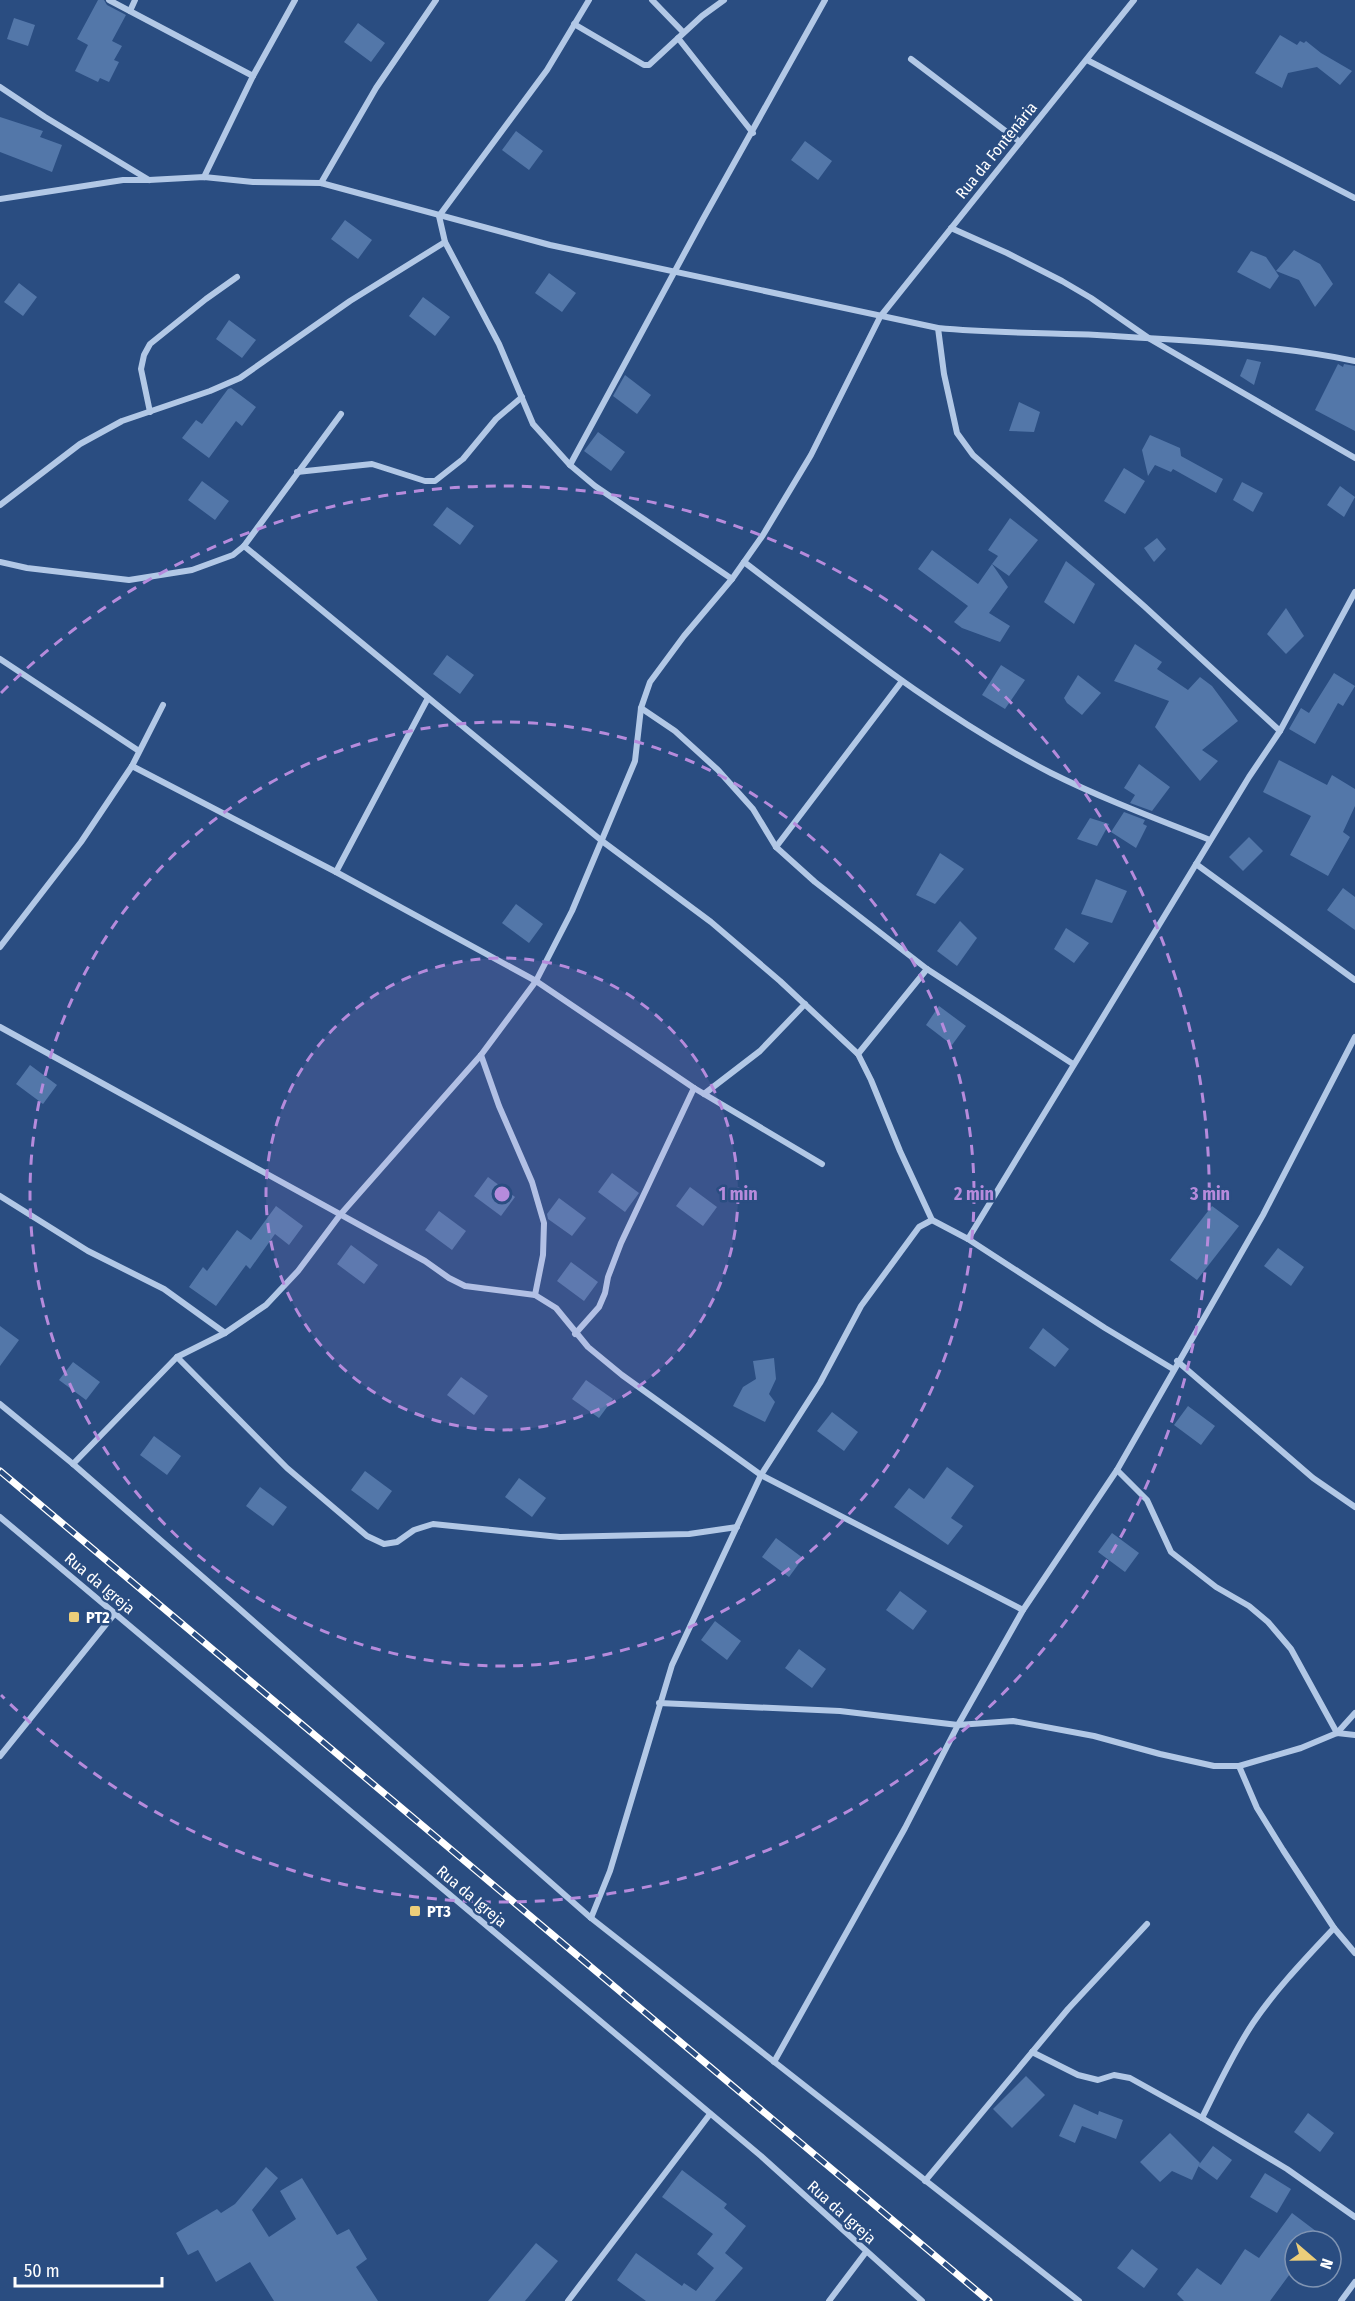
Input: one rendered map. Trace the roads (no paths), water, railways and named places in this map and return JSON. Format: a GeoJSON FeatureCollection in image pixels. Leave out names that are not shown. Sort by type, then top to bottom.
{"type":"FeatureCollection","features":[{"type":"Feature","properties":{"kind":"street"},"geometry":{"type":"LineString","coordinates":[[109,0],[253,76]]}},
{"type":"Feature","properties":{"kind":"street"},"geometry":{"type":"LineString","coordinates":[[130,11],[135,0]]}},
{"type":"Feature","properties":{"kind":"street"},"geometry":{"type":"LineString","coordinates":[[204,177],[253,76],[295,0]]}},
{"type":"Feature","properties":{"kind":"street"},"geometry":{"type":"LineString","coordinates":[[321,183],[376,88],[436,0]]}},
{"type":"Feature","properties":{"kind":"street"},"geometry":{"type":"LineString","coordinates":[[589,0],[547,70],[439,216],[445,242],[499,344],[533,424],[570,465],[595,486],[732,579]]}},
{"type":"Feature","properties":{"kind":"street"},"geometry":{"type":"LineString","coordinates":[[652,0],[683,32]]}},
{"type":"Feature","properties":{"kind":"street"},"geometry":{"type":"LineString","coordinates":[[574,24],[644,65],[649,65],[683,32],[724,0]]}},
{"type":"Feature","properties":{"kind":"street"},"geometry":{"type":"LineString","coordinates":[[570,465],[825,0]]}},
{"type":"Feature","properties":{"kind":"street","name":"Rua da Fontenária"},"geometry":{"type":"LineString","coordinates":[[73,1464],[177,1357],[225,1333],[266,1305],[298,1271],[340,1215],[481,1055],[536,981],[572,911],[635,761],[641,708],[650,682],[684,636],[732,579],[763,535],[811,455],[880,317],[1134,0]]}},
{"type":"Feature","properties":{"kind":"street"},"geometry":{"type":"LineString","coordinates":[[678,38],[753,133]]}},
{"type":"Feature","properties":{"kind":"street"},"geometry":{"type":"LineString","coordinates":[[911,59],[1020,142]]}},
{"type":"Feature","properties":{"kind":"street"},"geometry":{"type":"LineString","coordinates":[[1087,60],[1355,198]]}},
{"type":"Feature","properties":{"kind":"street"},"geometry":{"type":"LineString","coordinates":[[0,87],[149,180]]}},
{"type":"Feature","properties":{"kind":"street"},"geometry":{"type":"LineString","coordinates":[[0,199],[123,180],[204,177],[253,182],[321,183],[550,245],[938,328],[1222,344],[1355,361]]}},
{"type":"Feature","properties":{"kind":"street"},"geometry":{"type":"LineString","coordinates":[[951,228],[1062,281],[1150,339],[1355,458]]}},
{"type":"Feature","properties":{"kind":"street"},"geometry":{"type":"LineString","coordinates":[[0,505],[80,444],[122,422],[240,378],[350,301],[445,242]]}},
{"type":"Feature","properties":{"kind":"street"},"geometry":{"type":"LineString","coordinates":[[150,412],[141,369],[144,355],[150,344],[237,277]]}},
{"type":"Feature","properties":{"kind":"street"},"geometry":{"type":"LineString","coordinates":[[938,328],[944,374],[957,433],[973,455],[1144,606],[1280,731]]}},
{"type":"Feature","properties":{"kind":"street"},"geometry":{"type":"LineString","coordinates":[[297,471],[372,464],[425,481],[435,481],[463,459],[496,419],[522,397]]}},
{"type":"Feature","properties":{"kind":"street"},"geometry":{"type":"LineString","coordinates":[[0,562],[129,580],[192,570],[233,555],[244,546],[341,414]]}},
{"type":"Feature","properties":{"kind":"street"},"geometry":{"type":"LineString","coordinates":[[244,546],[602,841],[711,922],[858,1054],[872,1080],[900,1151],[932,1220],[968,1239],[1173,1369]]}},
{"type":"Feature","properties":{"kind":"street"},"geometry":{"type":"LineString","coordinates":[[744,562],[902,681],[973,727],[1051,772],[1115,802],[1210,840]]}},
{"type":"Feature","properties":{"kind":"street"},"geometry":{"type":"LineString","coordinates":[[968,1239],[1210,840],[1280,731],[1355,592]]}},
{"type":"Feature","properties":{"kind":"street"},"geometry":{"type":"LineString","coordinates":[[0,659],[140,752]]}},
{"type":"Feature","properties":{"kind":"street"},"geometry":{"type":"LineString","coordinates":[[776,847],[902,681]]}},
{"type":"Feature","properties":{"kind":"street"},"geometry":{"type":"LineString","coordinates":[[336,872],[428,698]]}},
{"type":"Feature","properties":{"kind":"street"},"geometry":{"type":"LineString","coordinates":[[0,947],[81,842],[132,766],[163,705]]}},
{"type":"Feature","properties":{"kind":"street"},"geometry":{"type":"LineString","coordinates":[[641,708],[675,731],[718,770],[753,809],[776,847],[815,882],[927,969],[1073,1064]]}},
{"type":"Feature","properties":{"kind":"street"},"geometry":{"type":"LineString","coordinates":[[132,766],[336,872],[536,981],[694,1088],[822,1164]]}},
{"type":"Feature","properties":{"kind":"street"},"geometry":{"type":"LineString","coordinates":[[1196,864],[1355,980]]}},
{"type":"Feature","properties":{"kind":"street"},"geometry":{"type":"LineString","coordinates":[[858,1054],[927,969]]}},
{"type":"Feature","properties":{"kind":"street"},"geometry":{"type":"LineString","coordinates":[[704,1094],[760,1051],[805,1004]]}},
{"type":"Feature","properties":{"kind":"street"},"geometry":{"type":"LineString","coordinates":[[0,1027],[465,1286],[535,1295],[556,1308],[575,1334],[622,1375],[761,1475],[1023,1611]]}},
{"type":"Feature","properties":{"kind":"street"},"geometry":{"type":"LineString","coordinates":[[774,2062],[905,1828],[958,1725],[1023,1611],[1117,1470],[1263,1215],[1355,1037]]}},
{"type":"Feature","properties":{"kind":"street"},"geometry":{"type":"LineString","coordinates":[[481,1055],[499,1106],[532,1182],[544,1223],[543,1255],[535,1295]]}},
{"type":"Feature","properties":{"kind":"street"},"geometry":{"type":"LineString","coordinates":[[575,1334],[599,1307],[621,1243],[694,1088]]}},
{"type":"Feature","properties":{"kind":"street"},"geometry":{"type":"LineString","coordinates":[[0,1196],[88,1251],[164,1289],[225,1333]]}},
{"type":"Feature","properties":{"kind":"street"},"geometry":{"type":"LineString","coordinates":[[591,1918],[610,1871],[672,1665],[761,1475],[820,1383],[861,1306],[908,1239],[919,1227],[932,1220]]}},
{"type":"Feature","properties":{"kind":"street"},"geometry":{"type":"LineString","coordinates":[[177,1357],[286,1468],[367,1536],[384,1544],[397,1542],[414,1530],[433,1524],[560,1537],[689,1534],[737,1527]]}},
{"type":"Feature","properties":{"kind":"street"},"geometry":{"type":"LineString","coordinates":[[1178,1361],[1313,1478],[1355,1507]]}},
{"type":"Feature","properties":{"kind":"street"},"geometry":{"type":"LineString","coordinates":[[0,1404],[73,1464],[591,1918],[1079,2301]]}},
{"type":"Feature","properties":{"kind":"street"},"geometry":{"type":"LineString","coordinates":[[1117,1470],[1147,1500],[1171,1552],[1216,1587],[1249,1606],[1291,1649],[1337,1732]]}},
{"type":"Feature","properties":{"kind":"street","name":"Rua da Igreja"},"geometry":{"type":"LineString","coordinates":[[0,1517],[760,2156],[922,2301]]}},
{"type":"Feature","properties":{"kind":"street"},"geometry":{"type":"LineString","coordinates":[[0,1756],[115,1613]]}},
{"type":"Feature","properties":{"kind":"street"},"geometry":{"type":"LineString","coordinates":[[659,1703],[840,1711],[958,1725],[1013,1721],[1094,1736],[1214,1766],[1239,1766],[1301,1748],[1337,1732],[1355,1713]]}},
{"type":"Feature","properties":{"kind":"street"},"geometry":{"type":"LineString","coordinates":[[1337,1732],[1355,1735]]}},
{"type":"Feature","properties":{"kind":"street"},"geometry":{"type":"LineString","coordinates":[[1239,1766],[1257,1808],[1334,1928],[1355,1953]]}},
{"type":"Feature","properties":{"kind":"street"},"geometry":{"type":"LineString","coordinates":[[926,2181],[1068,2009],[1147,1924]]}},
{"type":"Feature","properties":{"kind":"street"},"geometry":{"type":"LineString","coordinates":[[1202,2118],[1225,2071],[1253,2023],[1286,1980],[1334,1928]]}},
{"type":"Feature","properties":{"kind":"street"},"geometry":{"type":"LineString","coordinates":[[1032,2052],[1077,2075],[1098,2080],[1114,2075],[1130,2078],[1287,2169],[1355,2217]]}},
{"type":"Feature","properties":{"kind":"street"},"geometry":{"type":"LineString","coordinates":[[568,2301],[710,2114]]}},
{"type":"Feature","properties":{"kind":"street"},"geometry":{"type":"LineString","coordinates":[[829,2301],[866,2252]]}},
{"type":"Feature","properties":{"kind":"street"},"geometry":{"type":"LineString","coordinates":[[1341,2301],[1355,2282]]}},
{"type":"Feature","properties":{"kind":"railway"},"geometry":{"type":"LineString","coordinates":[[0,1471],[989,2301]]}},
{"type":"Feature","properties":{"kind":"place","name":"PT2"},"geometry":{"type":"Point","coordinates":[74,1617]}},
{"type":"Feature","properties":{"kind":"place","name":"PT3"},"geometry":{"type":"Point","coordinates":[415,1911]}}]}
